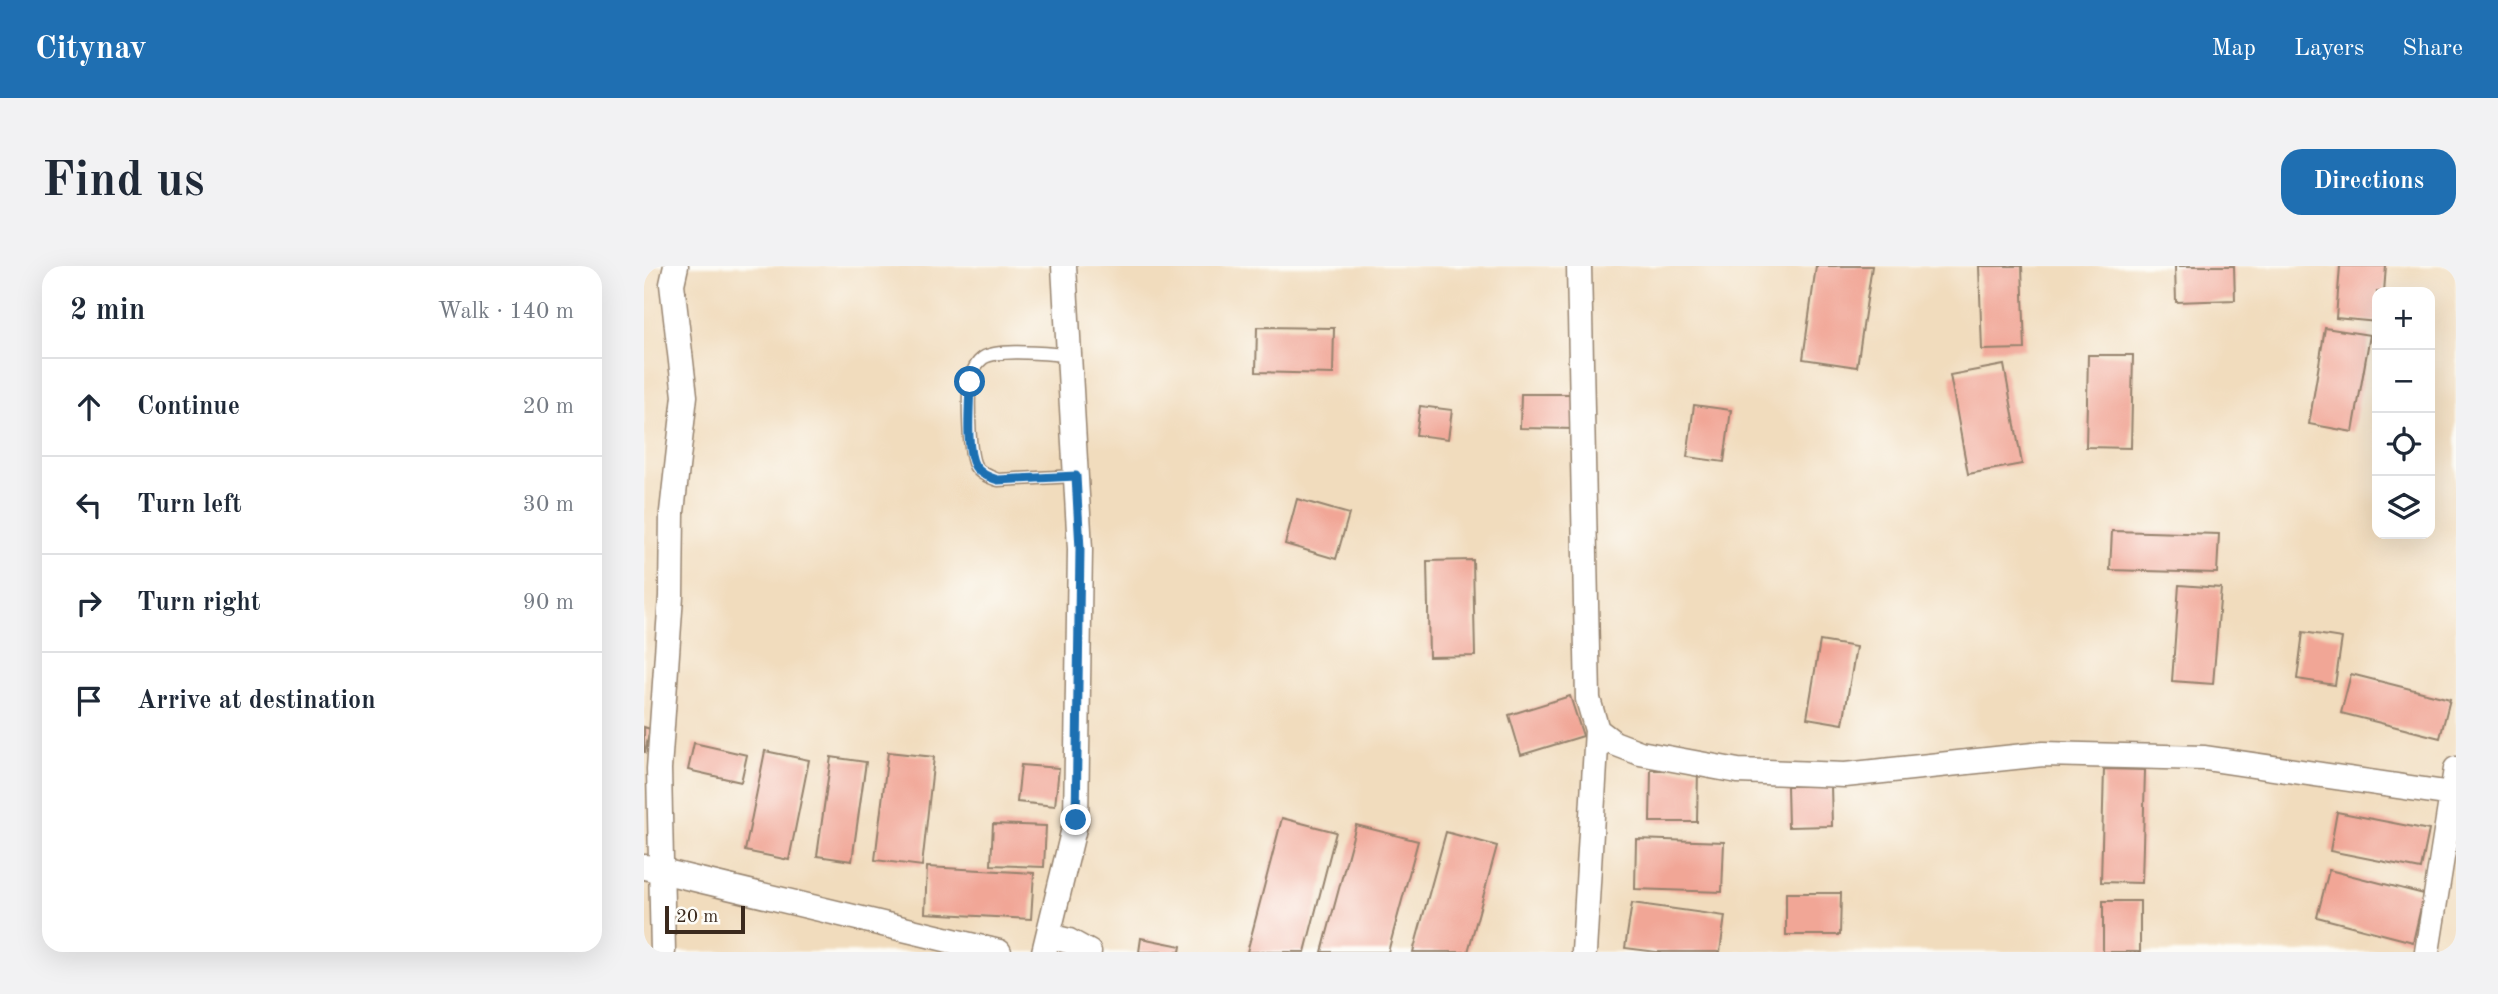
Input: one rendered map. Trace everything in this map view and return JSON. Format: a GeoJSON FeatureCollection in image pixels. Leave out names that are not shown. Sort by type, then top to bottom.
{"type":"FeatureCollection","features":[{"type":"Feature","properties":{"kind":"street"},"geometry":{"type":"LineString","coordinates":[[663,952],[652,869],[671,596],[672,512],[685,396],[672,284],[676,266]]}},
{"type":"Feature","properties":{"kind":"street"},"geometry":{"type":"LineString","coordinates":[[1064,266],[1080,549],[1076,820],[1046,944],[1069,941],[1089,952]]}},
{"type":"Feature","properties":{"kind":"street"},"geometry":{"type":"LineString","coordinates":[[1579,266],[1588,699],[1597,730],[1584,952]]}},
{"type":"Feature","properties":{"kind":"street"},"geometry":{"type":"LineString","coordinates":[[1597,730],[1614,743],[1640,753],[1738,771],[1844,775],[2043,754],[2205,758],[2452,810]]}},
{"type":"Feature","properties":{"kind":"street"},"geometry":{"type":"LineString","coordinates":[[2427,952],[2452,810],[2456,769]]}},
{"type":"Feature","properties":{"kind":"street"},"geometry":{"type":"LineString","coordinates":[[652,869],[999,952]]}},
{"type":"Feature","properties":{"kind":"lane"},"geometry":{"type":"LineString","coordinates":[[1069,355],[998,354],[984,358],[974,368],[970,382],[971,456],[976,468],[986,476],[998,480],[1076,476]]}},
{"type":"Feature","properties":{"kind":"building"},"geometry":{"type":"Polygon","coordinates":[[[1816,266],[1872,266],[1857,367],[1803,359],[1816,266]]]}},
{"type":"Feature","properties":{"kind":"building"},"geometry":{"type":"Polygon","coordinates":[[[1979,266],[2022,266],[2025,349],[1982,350],[1979,266]]]}},
{"type":"Feature","properties":{"kind":"building"},"geometry":{"type":"Polygon","coordinates":[[[2175,266],[2234,266],[2235,300],[2176,302],[2175,266]]]}},
{"type":"Feature","properties":{"kind":"building"},"geometry":{"type":"Polygon","coordinates":[[[2340,266],[2386,266],[2384,287],[2372,287],[2372,322],[2336,318],[2340,266]]]}},
{"type":"Feature","properties":{"kind":"building"},"geometry":{"type":"Polygon","coordinates":[[[1257,327],[1334,328],[1333,374],[1256,372],[1257,327]]]}},
{"type":"Feature","properties":{"kind":"building"},"geometry":{"type":"Polygon","coordinates":[[[2325,328],[2370,335],[2353,432],[2309,424],[2325,328]]]}},
{"type":"Feature","properties":{"kind":"building"},"geometry":{"type":"Polygon","coordinates":[[[2088,355],[2133,355],[2131,448],[2086,447],[2088,355]]]}},
{"type":"Feature","properties":{"kind":"building"},"geometry":{"type":"Polygon","coordinates":[[[2004,365],[2022,464],[1968,474],[1950,375],[2004,365]]]}},
{"type":"Feature","properties":{"kind":"building"},"geometry":{"type":"Polygon","coordinates":[[[1521,394],[1578,394],[1577,429],[1520,428],[1521,394]]]}},
{"type":"Feature","properties":{"kind":"building"},"geometry":{"type":"Polygon","coordinates":[[[1694,405],[1731,410],[1724,462],[1687,457],[1694,405]]]}},
{"type":"Feature","properties":{"kind":"building"},"geometry":{"type":"Polygon","coordinates":[[[1420,406],[1452,410],[1448,439],[1416,435],[1420,406]]]}},
{"type":"Feature","properties":{"kind":"building"},"geometry":{"type":"Polygon","coordinates":[[[1297,499],[1349,514],[1336,559],[1285,544],[1297,499]]]}},
{"type":"Feature","properties":{"kind":"building"},"geometry":{"type":"Polygon","coordinates":[[[2112,531],[2219,534],[2217,573],[2110,570],[2112,531]]]}},
{"type":"Feature","properties":{"kind":"building"},"geometry":{"type":"Polygon","coordinates":[[[1473,560],[1475,656],[1429,657],[1427,561],[1473,560]]]}},
{"type":"Feature","properties":{"kind":"building"},"geometry":{"type":"Polygon","coordinates":[[[2179,585],[2221,588],[2213,684],[2172,681],[2179,585]]]}},
{"type":"Feature","properties":{"kind":"building"},"geometry":{"type":"Polygon","coordinates":[[[2303,632],[2342,638],[2335,685],[2297,679],[2303,632]]]}},
{"type":"Feature","properties":{"kind":"building"},"geometry":{"type":"Polygon","coordinates":[[[1820,641],[1856,647],[1843,724],[1807,718],[1820,641]]]}},
{"type":"Feature","properties":{"kind":"building"},"geometry":{"type":"Polygon","coordinates":[[[2351,674],[2450,699],[2440,738],[2341,713],[2351,674]]]}},
{"type":"Feature","properties":{"kind":"building"},"geometry":{"type":"Polygon","coordinates":[[[1570,696],[1583,736],[1521,755],[1509,715],[1570,696]]]}},
{"type":"Feature","properties":{"kind":"building"},"geometry":{"type":"Polygon","coordinates":[[[644,727],[650,729],[645,752],[644,752],[644,727]]]}},
{"type":"Feature","properties":{"kind":"building"},"geometry":{"type":"Polygon","coordinates":[[[694,743],[747,755],[741,782],[688,770],[694,743]]]}},
{"type":"Feature","properties":{"kind":"building"},"geometry":{"type":"Polygon","coordinates":[[[765,751],[809,760],[789,860],[745,851],[765,751]]]}},
{"type":"Feature","properties":{"kind":"building"},"geometry":{"type":"Polygon","coordinates":[[[888,752],[934,757],[922,866],[875,860],[888,752]]]}},
{"type":"Feature","properties":{"kind":"building"},"geometry":{"type":"Polygon","coordinates":[[[831,757],[866,762],[852,861],[817,856],[831,757]]]}},
{"type":"Feature","properties":{"kind":"building"},"geometry":{"type":"Polygon","coordinates":[[[1021,765],[1059,768],[1055,806],[1017,802],[1021,765]]]}},
{"type":"Feature","properties":{"kind":"building"},"geometry":{"type":"Polygon","coordinates":[[[2104,769],[2145,770],[2142,883],[2101,882],[2104,769]]]}},
{"type":"Feature","properties":{"kind":"building"},"geometry":{"type":"Polygon","coordinates":[[[1651,770],[1698,770],[1697,822],[1650,822],[1651,770]]]}},
{"type":"Feature","properties":{"kind":"building"},"geometry":{"type":"Polygon","coordinates":[[[1831,785],[1832,826],[1788,827],[1787,786],[1831,785]]]}},
{"type":"Feature","properties":{"kind":"building"},"geometry":{"type":"Polygon","coordinates":[[[2337,812],[2429,830],[2421,869],[2330,851],[2337,812]]]}},
{"type":"Feature","properties":{"kind":"building"},"geometry":{"type":"Polygon","coordinates":[[[1282,818],[1336,832],[1305,952],[1247,952],[1282,818]]]}},
{"type":"Feature","properties":{"kind":"building"},"geometry":{"type":"Polygon","coordinates":[[[993,824],[1046,826],[1044,867],[991,865],[993,824]]]}},
{"type":"Feature","properties":{"kind":"building"},"geometry":{"type":"Polygon","coordinates":[[[1356,825],[1418,841],[1388,952],[1322,952],[1356,825]]]}},
{"type":"Feature","properties":{"kind":"building"},"geometry":{"type":"Polygon","coordinates":[[[1446,832],[1497,846],[1468,952],[1413,952],[1446,832]]]}},
{"type":"Feature","properties":{"kind":"building"},"geometry":{"type":"Polygon","coordinates":[[[1636,839],[1724,842],[1722,892],[1635,889],[1636,839]]]}},
{"type":"Feature","properties":{"kind":"building"},"geometry":{"type":"Polygon","coordinates":[[[927,867],[1034,873],[1031,919],[925,913],[927,867]]]}},
{"type":"Feature","properties":{"kind":"building"},"geometry":{"type":"Polygon","coordinates":[[[2329,870],[2424,894],[2413,942],[2317,917],[2329,870]]]}},
{"type":"Feature","properties":{"kind":"building"},"geometry":{"type":"Polygon","coordinates":[[[1786,893],[1841,893],[1840,935],[1786,935],[1786,893]]]}},
{"type":"Feature","properties":{"kind":"building"},"geometry":{"type":"Polygon","coordinates":[[[2103,901],[2140,901],[2140,952],[2103,952],[2103,901]]]}},
{"type":"Feature","properties":{"kind":"building"},"geometry":{"type":"Polygon","coordinates":[[[1632,903],[1725,916],[1720,952],[1657,952],[1625,948],[1632,903]]]}},
{"type":"Feature","properties":{"kind":"building"},"geometry":{"type":"Polygon","coordinates":[[[1141,938],[1181,946],[1180,952],[1139,952],[1141,938]]]}},
{"type":"Feature","properties":{"kind":"route"},"geometry":{"type":"LineString","coordinates":[[970,382],[971,456],[976,468],[986,476],[998,480],[1076,476],[1080,549],[1076,820]]}}]}
